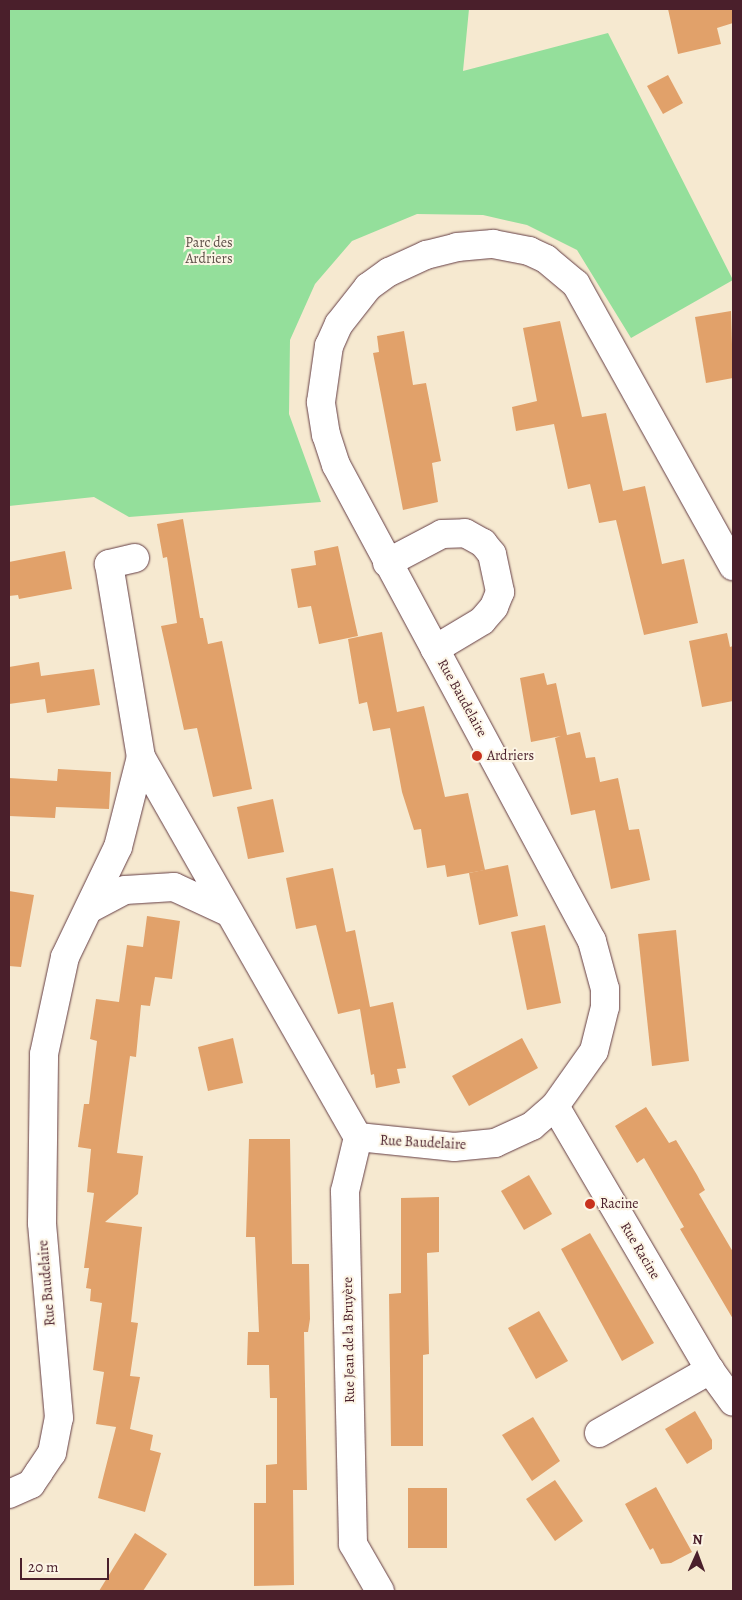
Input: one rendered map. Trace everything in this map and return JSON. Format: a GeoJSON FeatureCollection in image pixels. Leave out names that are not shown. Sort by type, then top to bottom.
{"type":"FeatureCollection","features":[{"type":"Feature","properties":{"kind":"street","name":"Rue Baudelaire"},"geometry":{"type":"LineString","coordinates":[[134,558],[108,564],[142,758],[228,912],[358,1137],[454,1147],[495,1143],[532,1126],[555,1106],[594,1050],[605,1007],[602,970],[592,941],[346,488],[326,435],[321,402],[329,346],[339,324],[368,287],[389,272],[442,251],[492,244],[529,250],[576,284],[733,566]]}},
{"type":"Feature","properties":{"kind":"street","name":"Rue Baudelaire"},"geometry":{"type":"LineString","coordinates":[[387,563],[442,534],[465,533],[483,543],[492,554],[500,592],[494,607],[482,621],[435,649]]}},
{"type":"Feature","properties":{"kind":"street","name":"Rue Baudelaire"},"geometry":{"type":"LineString","coordinates":[[9,1494],[32,1484],[40,1472],[52,1453],[58,1418],[42,1223],[44,1054],[65,957],[91,908],[118,847],[142,758]]}},
{"type":"Feature","properties":{"kind":"street"},"geometry":{"type":"LineString","coordinates":[[91,908],[125,890],[174,887],[228,912]]}},
{"type":"Feature","properties":{"kind":"street","name":"Rue Racine"},"geometry":{"type":"LineString","coordinates":[[555,1106],[710,1370],[733,1402]]}},
{"type":"Feature","properties":{"kind":"street","name":"Rue Jean de la Bruyère"},"geometry":{"type":"LineString","coordinates":[[358,1137],[345,1190],[353,1544],[380,1591]]}},
{"type":"Feature","properties":{"kind":"street"},"geometry":{"type":"LineString","coordinates":[[599,1433],[710,1370]]}},
{"type":"Feature","properties":{"kind":"green space","name":"Parc des Ardriers"},"geometry":{"type":"Polygon","coordinates":[[[9,9],[469,9],[463,71],[608,33],[733,280],[631,338],[577,250],[527,225],[483,215],[417,214],[352,241],[315,284],[290,340],[289,414],[321,502],[129,517],[94,497],[9,506],[9,9]]]}},
{"type":"Feature","properties":{"kind":"building"},"geometry":{"type":"Polygon","coordinates":[[[668,9],[733,9],[733,23],[717,28],[721,44],[678,54],[668,9]]]}},
{"type":"Feature","properties":{"kind":"building"},"geometry":{"type":"Polygon","coordinates":[[[668,75],[683,103],[663,114],[647,86],[668,75]]]}},
{"type":"Feature","properties":{"kind":"building"},"geometry":{"type":"Polygon","coordinates":[[[731,311],[733,378],[706,383],[695,317],[731,311]]]}},
{"type":"Feature","properties":{"kind":"building"},"geometry":{"type":"Polygon","coordinates":[[[560,321],[582,417],[606,413],[623,491],[645,486],[662,564],[684,559],[698,623],[644,635],[616,520],[599,523],[590,484],[568,489],[554,424],[516,431],[512,407],[537,401],[523,328],[560,321]]]}},
{"type":"Feature","properties":{"kind":"building"},"geometry":{"type":"Polygon","coordinates":[[[404,331],[413,385],[426,383],[441,461],[432,463],[438,502],[403,510],[373,353],[379,352],[377,336],[404,331]]]}},
{"type":"Feature","properties":{"kind":"building"},"geometry":{"type":"Polygon","coordinates":[[[183,519],[200,618],[203,618],[208,644],[222,641],[252,789],[213,797],[197,728],[184,730],[161,626],[177,623],[167,557],[163,558],[157,524],[183,519]]]}},
{"type":"Feature","properties":{"kind":"building"},"geometry":{"type":"Polygon","coordinates":[[[338,546],[358,636],[319,644],[311,606],[298,608],[291,569],[316,565],[314,551],[338,546]]]}},
{"type":"Feature","properties":{"kind":"building"},"geometry":{"type":"Polygon","coordinates":[[[65,551],[72,589],[19,599],[18,595],[9,596],[9,562],[65,551]]]}},
{"type":"Feature","properties":{"kind":"building"},"geometry":{"type":"Polygon","coordinates":[[[382,632],[397,712],[424,706],[445,797],[468,793],[485,870],[447,877],[445,865],[427,868],[421,829],[414,830],[402,792],[390,728],[373,731],[367,702],[359,704],[348,639],[382,632]]]}},
{"type":"Feature","properties":{"kind":"building"},"geometry":{"type":"Polygon","coordinates":[[[727,633],[730,647],[733,646],[733,701],[702,707],[689,641],[727,633]]]}},
{"type":"Feature","properties":{"kind":"building"},"geometry":{"type":"Polygon","coordinates":[[[39,662],[41,676],[94,669],[100,705],[47,713],[45,699],[9,704],[9,667],[39,662]]]}},
{"type":"Feature","properties":{"kind":"building"},"geometry":{"type":"Polygon","coordinates":[[[544,673],[547,685],[556,683],[567,735],[580,732],[586,758],[595,757],[600,782],[618,778],[629,830],[639,829],[650,880],[611,889],[595,810],[571,815],[555,738],[561,736],[531,742],[520,678],[544,673]]]}},
{"type":"Feature","properties":{"kind":"building"},"geometry":{"type":"Polygon","coordinates":[[[58,769],[111,772],[109,809],[56,807],[55,818],[9,816],[9,778],[57,781],[58,769]]]}},
{"type":"Feature","properties":{"kind":"building"},"geometry":{"type":"Polygon","coordinates":[[[273,799],[284,852],[248,859],[237,807],[273,799]]]}},
{"type":"Feature","properties":{"kind":"building"},"geometry":{"type":"Polygon","coordinates":[[[508,865],[518,916],[479,925],[469,873],[508,865]]]}},
{"type":"Feature","properties":{"kind":"building"},"geometry":{"type":"Polygon","coordinates":[[[333,868],[346,932],[355,930],[370,1007],[393,1002],[406,1068],[397,1069],[400,1083],[376,1088],[374,1074],[371,1075],[360,1009],[338,1014],[316,925],[296,929],[286,878],[333,868]]]}},
{"type":"Feature","properties":{"kind":"building"},"geometry":{"type":"Polygon","coordinates":[[[9,891],[34,895],[21,967],[9,966],[9,891]]]}},
{"type":"Feature","properties":{"kind":"building"},"geometry":{"type":"Polygon","coordinates":[[[147,916],[180,921],[172,979],[155,977],[150,1006],[141,1005],[136,1057],[130,1056],[117,1153],[143,1156],[138,1194],[105,1222],[142,1227],[131,1322],[138,1323],[130,1376],[140,1377],[130,1429],[153,1435],[150,1450],[161,1453],[145,1512],[98,1498],[116,1427],[96,1424],[104,1372],[93,1370],[102,1303],[90,1301],[91,1289],[86,1288],[89,1268],[84,1268],[94,1193],[87,1192],[91,1149],[78,1147],[84,1104],[89,1104],[97,1041],[90,1039],[96,999],[119,1002],[127,945],[143,947],[147,916]]]}},
{"type":"Feature","properties":{"kind":"building"},"geometry":{"type":"Polygon","coordinates":[[[545,925],[561,1003],[527,1010],[511,932],[545,925]]]}},
{"type":"Feature","properties":{"kind":"building"},"geometry":{"type":"Polygon","coordinates":[[[676,930],[689,1061],[652,1066],[638,934],[676,930]]]}},
{"type":"Feature","properties":{"kind":"building"},"geometry":{"type":"Polygon","coordinates":[[[233,1038],[243,1083],[208,1091],[198,1047],[233,1038]]]}},
{"type":"Feature","properties":{"kind":"building"},"geometry":{"type":"Polygon","coordinates":[[[522,1038],[538,1068],[469,1106],[452,1076],[522,1038]]]}},
{"type":"Feature","properties":{"kind":"building"},"geometry":{"type":"Polygon","coordinates":[[[646,1107],[669,1143],[676,1140],[697,1175],[705,1190],[699,1194],[733,1252],[733,1319],[680,1229],[684,1227],[644,1158],[637,1163],[615,1126],[646,1107]]]}},
{"type":"Feature","properties":{"kind":"building"},"geometry":{"type":"Polygon","coordinates":[[[249,1139],[290,1139],[292,1264],[309,1264],[310,1319],[308,1332],[304,1332],[307,1490],[293,1490],[294,1585],[254,1586],[254,1503],[266,1503],[266,1465],[277,1464],[277,1398],[270,1398],[269,1365],[247,1365],[248,1332],[259,1332],[255,1237],[246,1237],[249,1139]]]}},
{"type":"Feature","properties":{"kind":"building"},"geometry":{"type":"Polygon","coordinates":[[[529,1175],[552,1214],[524,1230],[501,1191],[529,1175]]]}},
{"type":"Feature","properties":{"kind":"building"},"geometry":{"type":"Polygon","coordinates":[[[439,1197],[439,1252],[427,1253],[429,1354],[423,1355],[423,1446],[391,1446],[389,1294],[401,1293],[401,1198],[439,1197]]]}},
{"type":"Feature","properties":{"kind":"building"},"geometry":{"type":"Polygon","coordinates":[[[590,1233],[654,1343],[622,1361],[561,1249],[590,1233]]]}},
{"type":"Feature","properties":{"kind":"building"},"geometry":{"type":"Polygon","coordinates":[[[539,1311],[568,1361],[536,1379],[508,1328],[539,1311]]]}},
{"type":"Feature","properties":{"kind":"building"},"geometry":{"type":"Polygon","coordinates":[[[695,1411],[712,1440],[712,1449],[687,1464],[665,1429],[695,1411]]]}},
{"type":"Feature","properties":{"kind":"building"},"geometry":{"type":"Polygon","coordinates":[[[533,1417],[560,1461],[532,1481],[502,1435],[533,1417]]]}},
{"type":"Feature","properties":{"kind":"building"},"geometry":{"type":"Polygon","coordinates":[[[555,1480],[583,1521],[555,1541],[526,1499],[555,1480]]]}},
{"type":"Feature","properties":{"kind":"building"},"geometry":{"type":"Polygon","coordinates":[[[656,1487],[692,1552],[671,1563],[661,1564],[653,1548],[650,1550],[625,1504],[656,1487]]]}},
{"type":"Feature","properties":{"kind":"building"},"geometry":{"type":"Polygon","coordinates":[[[408,1488],[447,1488],[447,1548],[408,1548],[408,1488]]]}},
{"type":"Feature","properties":{"kind":"building"},"geometry":{"type":"Polygon","coordinates":[[[135,1533],[167,1554],[143,1591],[99,1591],[135,1533]]]}},
{"type":"Feature","properties":{"kind":"place","name":"Ardriers"},"geometry":{"type":"Point","coordinates":[477,756]}},
{"type":"Feature","properties":{"kind":"place","name":"Racine"},"geometry":{"type":"Point","coordinates":[590,1204]}}]}
